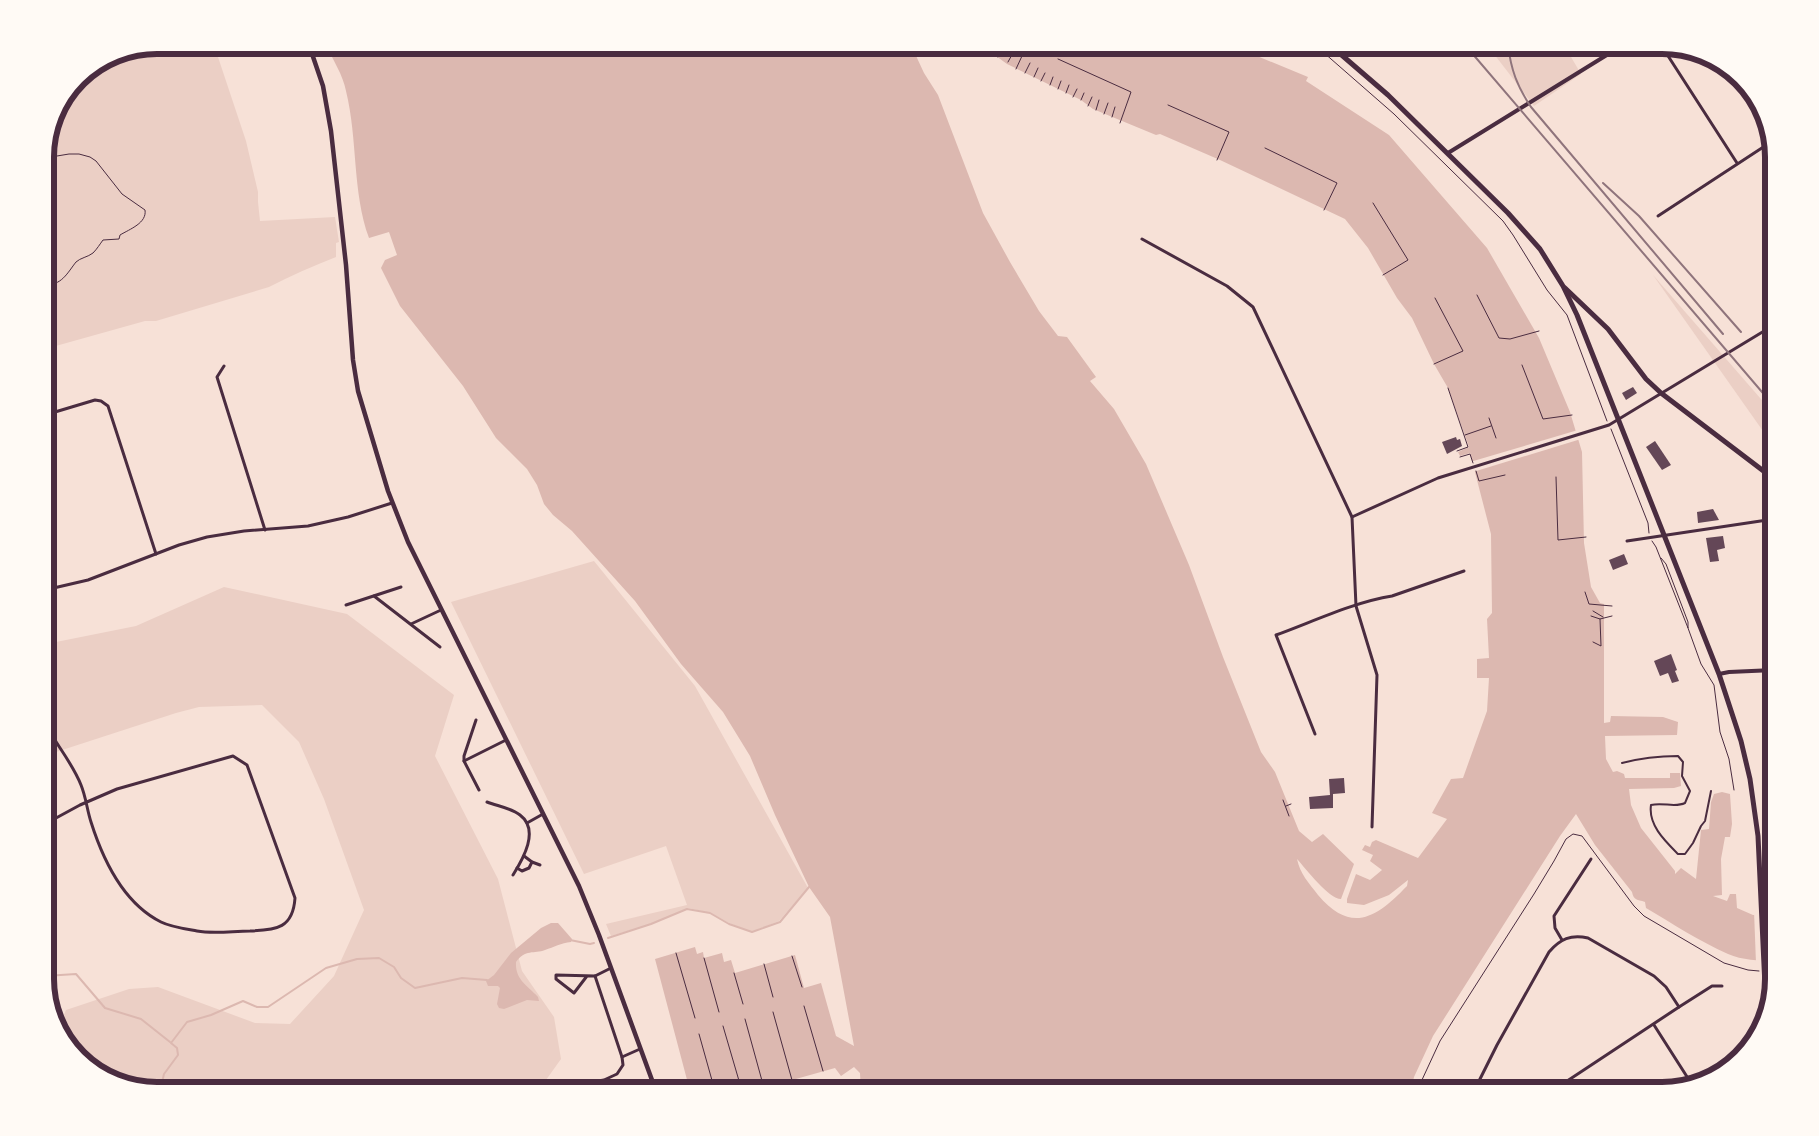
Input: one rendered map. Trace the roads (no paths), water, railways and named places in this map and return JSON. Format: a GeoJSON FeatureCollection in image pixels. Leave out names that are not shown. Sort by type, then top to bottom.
{"type":"FeatureCollection","features":[{"type":"Feature","properties":{"kind":"main road"},"geometry":{"type":"LineString","coordinates":[[312,54],[323,86],[330,131],[346,265],[353,360],[358,391],[392,503],[404,533],[585,901],[653,1082]]}},
{"type":"Feature","properties":{"kind":"main road"},"geometry":{"type":"LineString","coordinates":[[1341,54],[1388,94],[1528,234],[1563,286],[1577,315],[1720,674],[1734,717],[1750,779],[1758,836],[1765,980]]}},
{"type":"Feature","properties":{"kind":"main road"},"geometry":{"type":"LineString","coordinates":[[1563,286],[1608,329],[1646,379],[1661,393],[1765,472]]}},
{"type":"Feature","properties":{"kind":"street"},"geometry":{"type":"LineString","coordinates":[[1448,153],[1608,54]]}},
{"type":"Feature","properties":{"kind":"street"},"geometry":{"type":"LineString","coordinates":[[1668,54],[1738,163]]}},
{"type":"Feature","properties":{"kind":"street"},"geometry":{"type":"LineString","coordinates":[[1658,216],[1764,146]]}},
{"type":"Feature","properties":{"kind":"street"},"geometry":{"type":"LineString","coordinates":[[1142,239],[1227,286],[1253,307],[1352,517],[1356,606],[1377,675],[1372,827]]}},
{"type":"Feature","properties":{"kind":"street"},"geometry":{"type":"LineString","coordinates":[[1352,517],[1413,488],[1467,469],[1586,433],[1618,419],[1765,330]]}},
{"type":"Feature","properties":{"kind":"street"},"geometry":{"type":"LineString","coordinates":[[224,366],[217,377],[265,530]]}},
{"type":"Feature","properties":{"kind":"street"},"geometry":{"type":"LineString","coordinates":[[54,412],[94,400],[101,401],[108,406],[156,554]]}},
{"type":"Feature","properties":{"kind":"street"},"geometry":{"type":"LineString","coordinates":[[54,588],[88,580],[207,537],[237,531],[289,529],[328,523],[392,503]]}},
{"type":"Feature","properties":{"kind":"street"},"geometry":{"type":"LineString","coordinates":[[1626,541],[1765,520]]}},
{"type":"Feature","properties":{"kind":"street"},"geometry":{"type":"LineString","coordinates":[[1315,734],[1276,635],[1356,606],[1392,596],[1464,571]]}},
{"type":"Feature","properties":{"kind":"street"},"geometry":{"type":"LineString","coordinates":[[346,605],[400,587]]}},
{"type":"Feature","properties":{"kind":"street"},"geometry":{"type":"LineString","coordinates":[[374,596],[440,647]]}},
{"type":"Feature","properties":{"kind":"street"},"geometry":{"type":"LineString","coordinates":[[411,624],[442,610]]}},
{"type":"Feature","properties":{"kind":"street"},"geometry":{"type":"LineString","coordinates":[[1720,674],[1765,670]]}},
{"type":"Feature","properties":{"kind":"street"},"geometry":{"type":"LineString","coordinates":[[476,720],[464,761],[479,790]]}},
{"type":"Feature","properties":{"kind":"street"},"geometry":{"type":"LineString","coordinates":[[54,740],[69,760],[82,787],[86,802],[91,822],[114,877],[135,904],[161,922],[199,931],[270,930],[285,924],[294,912],[295,898],[247,765],[233,756],[117,789],[86,802],[54,819]]}},
{"type":"Feature","properties":{"kind":"street"},"geometry":{"type":"LineString","coordinates":[[464,761],[506,740]]}},
{"type":"Feature","properties":{"kind":"street"},"geometry":{"type":"LineString","coordinates":[[487,802],[520,815],[527,823],[530,831],[524,856],[513,875]]}},
{"type":"Feature","properties":{"kind":"street"},"geometry":{"type":"LineString","coordinates":[[527,823],[543,814]]}},
{"type":"Feature","properties":{"kind":"street"},"geometry":{"type":"LineString","coordinates":[[524,856],[540,865]]}},
{"type":"Feature","properties":{"kind":"street"},"geometry":{"type":"LineString","coordinates":[[1562,940],[1555,928],[1554,916],[1591,859]]}},
{"type":"Feature","properties":{"kind":"street"},"geometry":{"type":"LineString","coordinates":[[517,868],[522,871],[529,868],[532,862]]}},
{"type":"Feature","properties":{"kind":"street"},"geometry":{"type":"LineString","coordinates":[[1478,1082],[1549,952],[1562,940],[1576,936],[1596,941],[1654,976],[1666,987],[1679,1007]]}},
{"type":"Feature","properties":{"kind":"street"},"geometry":{"type":"LineString","coordinates":[[587,976],[574,993],[556,979],[556,975],[595,976],[610,968]]}},
{"type":"Feature","properties":{"kind":"street"},"geometry":{"type":"LineString","coordinates":[[592,1082],[604,1080],[617,1074],[623,1065],[595,976]]}},
{"type":"Feature","properties":{"kind":"street"},"geometry":{"type":"LineString","coordinates":[[1566,1082],[1712,986],[1722,986]]}},
{"type":"Feature","properties":{"kind":"street"},"geometry":{"type":"LineString","coordinates":[[1654,1025],[1688,1079]]}},
{"type":"Feature","properties":{"kind":"street"},"geometry":{"type":"LineString","coordinates":[[622,1057],[640,1049]]}},
{"type":"Feature","properties":{"kind":"lane"},"geometry":{"type":"LineString","coordinates":[[1622,763],[1638,759],[1670,756],[1678,756],[1683,762],[1682,776],[1690,791],[1685,803],[1679,806],[1660,803],[1651,805],[1649,814],[1663,839],[1678,854],[1685,854],[1705,821],[1711,791]]}},
{"type":"Feature","properties":{"kind":"waterway"},"geometry":{"type":"LineString","coordinates":[[608,938],[651,924],[687,909],[710,913],[729,924],[752,932],[780,922],[809,887]]}},
{"type":"Feature","properties":{"kind":"waterway"},"geometry":{"type":"LineString","coordinates":[[570,940],[594,943]]}},
{"type":"Feature","properties":{"kind":"waterway"},"geometry":{"type":"LineString","coordinates":[[162,1082],[164,1074],[178,1055],[177,1048],[171,1043],[187,1022],[211,1015],[243,1001],[257,1007],[268,1007],[326,968],[357,959],[379,958],[394,967],[401,978],[415,988],[462,978],[487,980]]}},
{"type":"Feature","properties":{"kind":"waterway"},"geometry":{"type":"LineString","coordinates":[[54,975],[76,974],[105,1008],[141,1019],[170,1042]]}},
{"type":"Feature","properties":{"kind":"railway"},"geometry":{"type":"LineString","coordinates":[[1473,54],[1765,395]]}},
{"type":"Feature","properties":{"kind":"railway"},"geometry":{"type":"LineString","coordinates":[[1510,54],[1515,78],[1531,107],[1723,334]]}},
{"type":"Feature","properties":{"kind":"railway"},"geometry":{"type":"LineString","coordinates":[[1603,183],[1639,216],[1741,332]]}}]}
